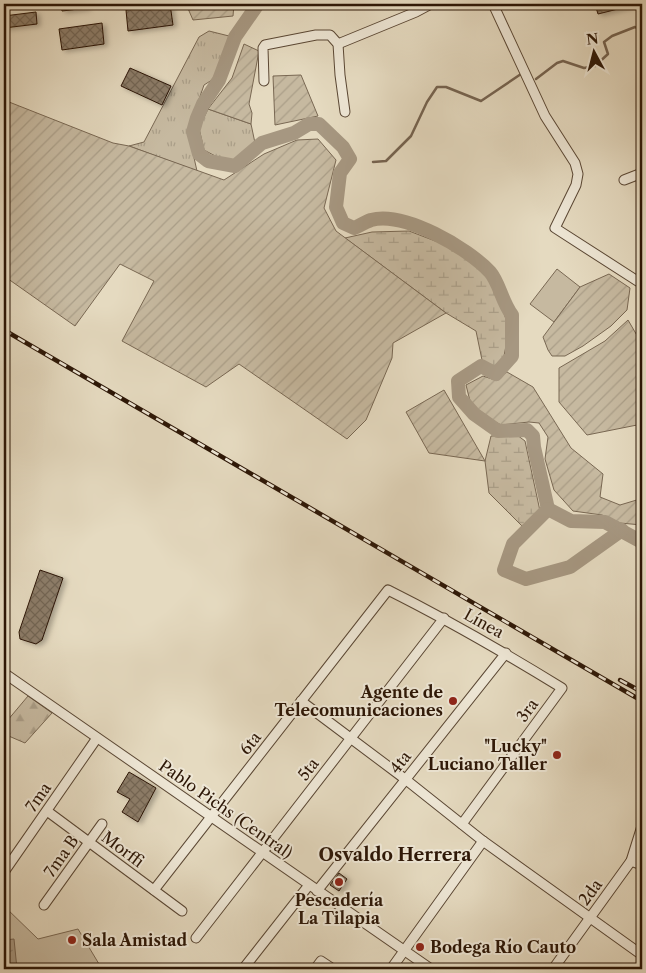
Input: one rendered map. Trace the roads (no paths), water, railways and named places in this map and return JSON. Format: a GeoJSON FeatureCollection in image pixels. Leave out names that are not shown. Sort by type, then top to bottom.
{"type":"FeatureCollection","features":[{"type":"Feature","properties":{"kind":"street"},"geometry":{"type":"LineString","coordinates":[[338,44],[431,4]]}},
{"type":"Feature","properties":{"kind":"street"},"geometry":{"type":"LineString","coordinates":[[493,4],[545,116],[575,163],[578,174],[576,185],[555,228],[642,284]]}},
{"type":"Feature","properties":{"kind":"street"},"geometry":{"type":"LineString","coordinates":[[264,81],[263,48],[265,45],[316,35],[330,35],[338,44],[345,112]]}},
{"type":"Feature","properties":{"kind":"street"},"geometry":{"type":"LineString","coordinates":[[624,180],[642,173]]}},
{"type":"Feature","properties":{"kind":"street","name":"Línea"},"geometry":{"type":"LineString","coordinates":[[388,590],[444,618],[506,653],[562,688]]}},
{"type":"Feature","properties":{"kind":"street","name":"6ta"},"geometry":{"type":"LineString","coordinates":[[154,890],[388,590]]}},
{"type":"Feature","properties":{"kind":"street","name":"5ta"},"geometry":{"type":"LineString","coordinates":[[196,938],[444,618]]}},
{"type":"Feature","properties":{"kind":"street","name":"4ta"},"geometry":{"type":"LineString","coordinates":[[317,891],[506,653]]}},
{"type":"Feature","properties":{"kind":"street","name":"Pablo Pichs (Central)"},"geometry":{"type":"LineString","coordinates":[[4,673],[430,969]]}},
{"type":"Feature","properties":{"kind":"street","name":"3ra"},"geometry":{"type":"LineString","coordinates":[[462,824],[562,688]]}},
{"type":"Feature","properties":{"kind":"street"},"geometry":{"type":"LineString","coordinates":[[301,702],[589,919],[642,955]]}},
{"type":"Feature","properties":{"kind":"street","name":"7ma"},"geometry":{"type":"LineString","coordinates":[[4,872],[97,738]]}},
{"type":"Feature","properties":{"kind":"street","name":"Morffi"},"geometry":{"type":"LineString","coordinates":[[47,811],[182,911]]}},
{"type":"Feature","properties":{"kind":"street","name":"7ma B"},"geometry":{"type":"LineString","coordinates":[[44,905],[102,824]]}},
{"type":"Feature","properties":{"kind":"street","name":"2da"},"geometry":{"type":"LineString","coordinates":[[553,969],[631,861],[642,826]]}},
{"type":"Feature","properties":{"kind":"street"},"geometry":{"type":"LineString","coordinates":[[391,969],[483,840]]}},
{"type":"Feature","properties":{"kind":"street"},"geometry":{"type":"LineString","coordinates":[[631,861],[642,866]]}},
{"type":"Feature","properties":{"kind":"street"},"geometry":{"type":"LineString","coordinates":[[244,969],[309,885]]}},
{"type":"Feature","properties":{"kind":"street"},"geometry":{"type":"LineString","coordinates":[[315,969],[321,961],[333,969]]}},
{"type":"Feature","properties":{"kind":"water"},"geometry":{"type":"Polygon","coordinates":[[[14,939],[17,969],[4,969],[4,940],[14,939]]]}},
{"type":"Feature","properties":{"kind":"waterway"},"geometry":{"type":"LineString","coordinates":[[258,4],[235,37],[219,80],[203,104],[197,118],[193,132],[199,154],[208,161],[235,166],[262,143],[294,133],[309,124],[319,124],[343,147],[350,159],[340,173],[336,207],[343,223],[354,228],[371,220],[400,221],[435,234],[467,252],[480,263],[493,276],[512,315],[512,356],[496,374],[481,366],[458,381],[459,397],[474,414],[498,431],[527,430],[533,436],[548,509],[571,521],[605,522],[642,542]]}},
{"type":"Feature","properties":{"kind":"waterway"},"geometry":{"type":"LineString","coordinates":[[536,79],[557,63],[563,61],[584,68],[595,66],[608,54],[604,42],[612,36],[635,27],[642,31]]}},
{"type":"Feature","properties":{"kind":"waterway"},"geometry":{"type":"LineString","coordinates":[[373,162],[386,161],[411,136],[427,102],[437,87],[446,87],[481,101],[521,74]]}},
{"type":"Feature","properties":{"kind":"waterway"},"geometry":{"type":"LineString","coordinates":[[548,509],[513,544],[504,570],[526,579],[570,567],[622,530]]}},
{"type":"Feature","properties":{"kind":"railway"},"geometry":{"type":"LineString","coordinates":[[4,330],[642,701]]}},
{"type":"Feature","properties":{"kind":"railway"},"geometry":{"type":"LineString","coordinates":[[620,680],[642,692]]}},
{"type":"Feature","properties":{"kind":"place","name":"Agente de Telecomunicaciones"},"geometry":{"type":"Point","coordinates":[453,701]}},
{"type":"Feature","properties":{"kind":"place","name":"\"Lucky\" Luciano Taller"},"geometry":{"type":"Point","coordinates":[557,755]}},
{"type":"Feature","properties":{"kind":"place","name":"Pescadería La Tilapia"},"geometry":{"type":"Point","coordinates":[339,882]}},
{"type":"Feature","properties":{"kind":"place","name":"Sala Amistad"},"geometry":{"type":"Point","coordinates":[72,940]}},
{"type":"Feature","properties":{"kind":"place","name":"Bodega Río Cauto"},"geometry":{"type":"Point","coordinates":[420,947]}},
{"type":"Feature","properties":{"kind":"district","name":"Osvaldo Herrera"},"geometry":{"type":"Point","coordinates":[395,855]}}]}
